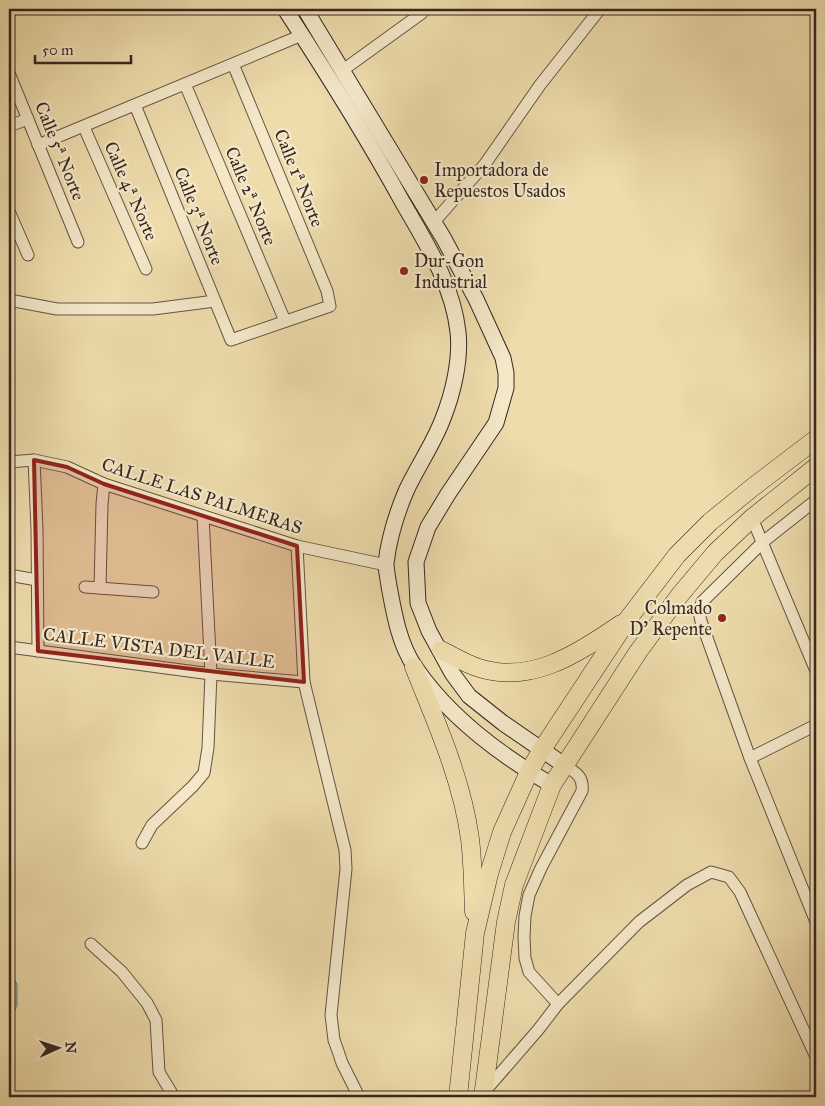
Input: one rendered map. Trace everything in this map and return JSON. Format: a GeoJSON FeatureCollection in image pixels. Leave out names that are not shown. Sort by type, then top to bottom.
{"type":"FeatureCollection","features":[{"type":"Feature","properties":{"kind":"main road"},"geometry":{"type":"LineString","coordinates":[[458,1097],[475,933],[489,874],[502,832],[529,772],[541,750],[628,619],[677,555],[710,522],[753,486],[816,439]]}},
{"type":"Feature","properties":{"kind":"main road"},"geometry":{"type":"LineString","coordinates":[[484,1095],[506,922],[514,885],[552,785],[638,652],[679,596],[715,553],[752,518],[816,466]]}},
{"type":"Feature","properties":{"kind":"main road"},"geometry":{"type":"LineString","coordinates":[[441,650],[479,668],[501,673],[532,671],[556,664],[585,648],[628,619]]}},
{"type":"Feature","properties":{"kind":"main road"},"geometry":{"type":"LineString","coordinates":[[414,667],[452,764],[462,802],[470,838],[475,933]]}},
{"type":"Feature","properties":{"kind":"street"},"geometry":{"type":"LineString","coordinates":[[285,9],[386,172],[422,236],[446,288],[458,333],[457,363],[442,421],[407,491],[395,521],[386,565],[392,605],[402,642],[414,667],[448,707],[479,735],[529,772],[552,785]]}},
{"type":"Feature","properties":{"kind":"street"},"geometry":{"type":"LineString","coordinates":[[305,9],[434,222],[476,299],[503,358],[506,388],[496,423],[428,527],[416,562],[418,603],[429,630],[452,673],[469,696],[503,723],[580,776],[583,784],[582,791],[541,868],[529,895],[524,937],[525,958],[529,972],[558,1004]]}},
{"type":"Feature","properties":{"kind":"street"},"geometry":{"type":"LineString","coordinates":[[434,222],[485,164],[540,85],[600,9]]}},
{"type":"Feature","properties":{"kind":"street"},"geometry":{"type":"LineString","coordinates":[[343,70],[422,13]]}},
{"type":"Feature","properties":{"kind":"street"},"geometry":{"type":"LineString","coordinates":[[38,145],[302,35]]}},
{"type":"Feature","properties":{"kind":"street","name":"Calle 1ª Norte"},"geometry":{"type":"LineString","coordinates":[[233,64],[327,291],[330,306],[285,321]]}},
{"type":"Feature","properties":{"kind":"street","name":"Calle 5ª Norte"},"geometry":{"type":"LineString","coordinates":[[9,73],[78,242]]}},
{"type":"Feature","properties":{"kind":"street","name":"Calle 2ª Norte"},"geometry":{"type":"LineString","coordinates":[[184,84],[285,321]]}},
{"type":"Feature","properties":{"kind":"street","name":"Calle 3ª Norte"},"geometry":{"type":"LineString","coordinates":[[135,105],[231,340],[285,321]]}},
{"type":"Feature","properties":{"kind":"street"},"geometry":{"type":"LineString","coordinates":[[9,126],[28,119]]}},
{"type":"Feature","properties":{"kind":"street","name":"Calle 4ª Norte"},"geometry":{"type":"LineString","coordinates":[[84,126],[146,269]]}},
{"type":"Feature","properties":{"kind":"street"},"geometry":{"type":"LineString","coordinates":[[9,211],[28,255]]}},
{"type":"Feature","properties":{"kind":"street"},"geometry":{"type":"LineString","coordinates":[[9,300],[57,309],[152,309],[215,301]]}},
{"type":"Feature","properties":{"kind":"street"},"geometry":{"type":"LineString","coordinates":[[34,460],[37,529],[38,652]]}},
{"type":"Feature","properties":{"kind":"street","name":"CALLE LAS PALMERAS"},"geometry":{"type":"LineString","coordinates":[[9,462],[34,460],[67,467],[104,484],[297,546],[386,565]]}},
{"type":"Feature","properties":{"kind":"street"},"geometry":{"type":"LineString","coordinates":[[100,588],[104,484]]}},
{"type":"Feature","properties":{"kind":"street"},"geometry":{"type":"LineString","coordinates":[[816,500],[763,542],[702,602],[700,612],[700,621],[750,758],[816,922]]}},
{"type":"Feature","properties":{"kind":"street"},"geometry":{"type":"LineString","coordinates":[[142,843],[152,825],[204,773],[208,748],[210,674],[203,516]]}},
{"type":"Feature","properties":{"kind":"street"},"geometry":{"type":"LineString","coordinates":[[752,518],[816,672]]}},
{"type":"Feature","properties":{"kind":"street"},"geometry":{"type":"LineString","coordinates":[[297,546],[304,682],[346,850],[346,869],[331,1015],[334,1040],[342,1063],[359,1097]]}},
{"type":"Feature","properties":{"kind":"street"},"geometry":{"type":"LineString","coordinates":[[9,575],[37,580]]}},
{"type":"Feature","properties":{"kind":"street"},"geometry":{"type":"LineString","coordinates":[[85,587],[153,592]]}},
{"type":"Feature","properties":{"kind":"street"},"geometry":{"type":"LineString","coordinates":[[679,596],[702,602]]}},
{"type":"Feature","properties":{"kind":"street"},"geometry":{"type":"LineString","coordinates":[[805,645],[816,638]]}},
{"type":"Feature","properties":{"kind":"street","name":"CALLE VISTA DEL VALLE"},"geometry":{"type":"LineString","coordinates":[[9,647],[210,674],[304,682]]}},
{"type":"Feature","properties":{"kind":"street"},"geometry":{"type":"LineString","coordinates":[[750,758],[816,725]]}},
{"type":"Feature","properties":{"kind":"street"},"geometry":{"type":"LineString","coordinates":[[484,1095],[558,1004],[639,922],[688,885],[711,872],[729,877],[740,892],[816,1057]]}},
{"type":"Feature","properties":{"kind":"street"},"geometry":{"type":"LineString","coordinates":[[91,944],[122,972],[148,1002],[156,1020],[159,1072],[174,1097]]}},
{"type":"Feature","properties":{"kind":"highlighted area"},"geometry":{"type":"Polygon","coordinates":[[[34,460],[67,467],[104,484],[297,546],[304,682],[38,651],[34,460]]]}},
{"type":"Feature","properties":{"kind":"shaded area"},"geometry":{"type":"Polygon","coordinates":[[[9,970],[17,984],[17,1005],[9,1025],[9,970]]]}},
{"type":"Feature","properties":{"kind":"place","name":"Importadora de Repuestos Usados"},"geometry":{"type":"Point","coordinates":[424,180]}},
{"type":"Feature","properties":{"kind":"place","name":"Dur-Gon Industrial"},"geometry":{"type":"Point","coordinates":[404,271]}},
{"type":"Feature","properties":{"kind":"place","name":"Colmado D' Repente"},"geometry":{"type":"Point","coordinates":[722,618]}}]}
